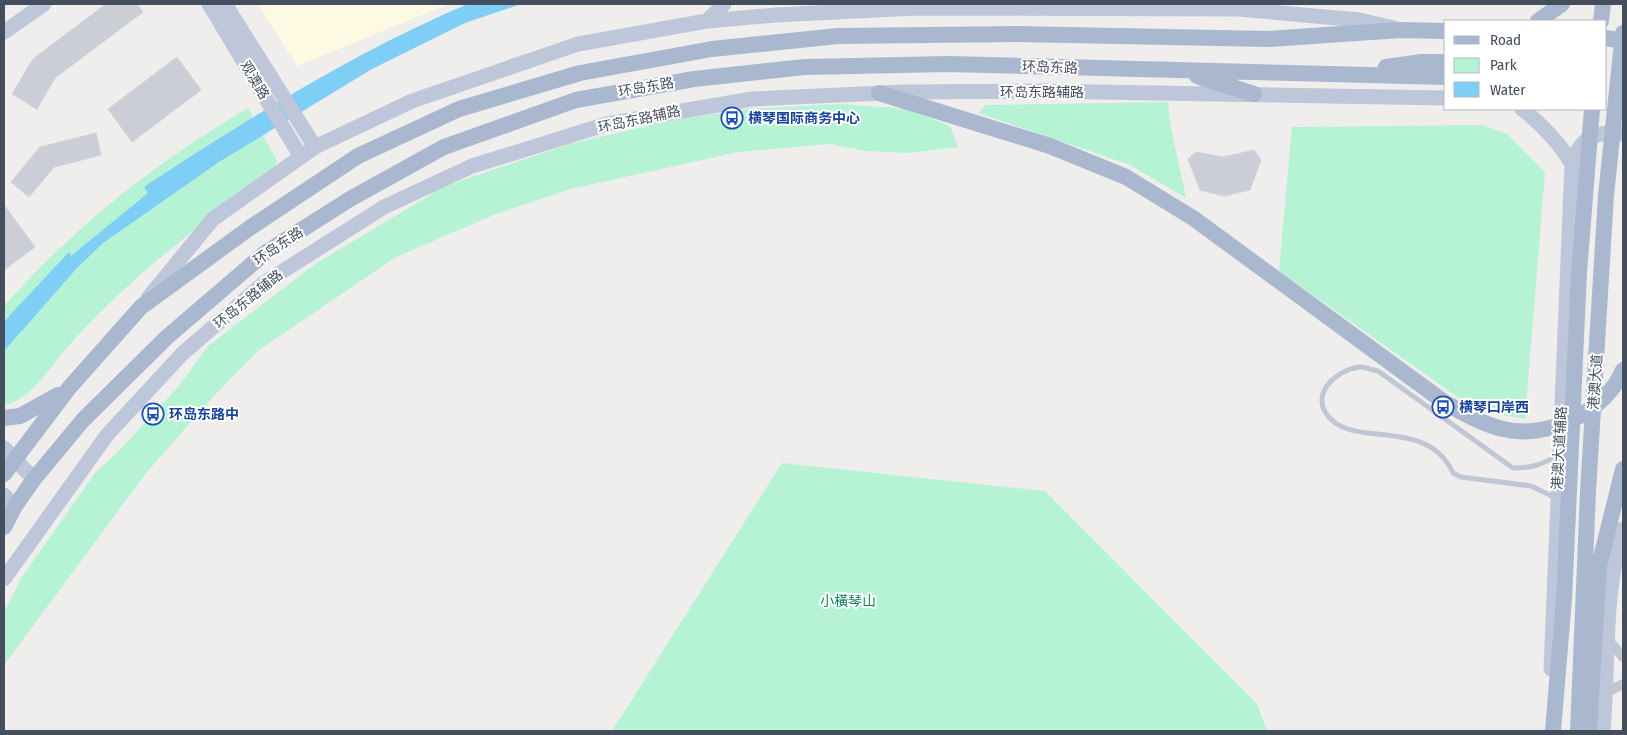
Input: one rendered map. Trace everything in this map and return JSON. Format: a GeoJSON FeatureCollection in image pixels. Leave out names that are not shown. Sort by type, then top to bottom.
{"type":"FeatureCollection","features":[{"type":"Feature","properties":{"kind":"main road"},"geometry":{"type":"LineString","coordinates":[[4,32],[44,4]]}},
{"type":"Feature","properties":{"kind":"main road","name":"观澳路"},"geometry":{"type":"LineString","coordinates":[[209,4],[301,157]]}},
{"type":"Feature","properties":{"kind":"main road","name":"观澳路"},"geometry":{"type":"LineString","coordinates":[[225,4],[314,147]]}},
{"type":"Feature","properties":{"kind":"main road"},"geometry":{"type":"LineString","coordinates":[[708,21],[724,4]]}},
{"type":"Feature","properties":{"kind":"main road"},"geometry":{"type":"LineString","coordinates":[[762,4],[776,15]]}},
{"type":"Feature","properties":{"kind":"main road"},"geometry":{"type":"LineString","coordinates":[[1539,20],[1562,4]]}},
{"type":"Feature","properties":{"kind":"main road"},"geometry":{"type":"LineString","coordinates":[[1601,20],[1603,4]]}},
{"type":"Feature","properties":{"kind":"main road"},"geometry":{"type":"LineString","coordinates":[[141,307],[213,219],[314,147],[412,101],[578,44],[708,21],[776,15],[916,8],[1208,6],[1238,9],[1275,8],[1359,20],[1401,30]]}},
{"type":"Feature","properties":{"kind":"main road","name":"环岛东路"},"geometry":{"type":"LineString","coordinates":[[4,474],[8,454],[141,307],[251,227],[358,156],[459,109],[580,73],[712,49],[838,36],[1018,34],[1268,39],[1401,30],[1444,31]]}},
{"type":"Feature","properties":{"kind":"main road","name":"港澳大道"},"geometry":{"type":"LineString","coordinates":[[1578,731],[1588,492],[1606,195],[1618,38]]}},
{"type":"Feature","properties":{"kind":"main road"},"geometry":{"type":"LineString","coordinates":[[1339,73],[1422,62],[1444,62]]}},
{"type":"Feature","properties":{"kind":"main road","name":"环岛东路"},"geometry":{"type":"LineString","coordinates":[[4,527],[9,501],[34,479],[83,420],[166,336],[265,253],[350,199],[444,147],[576,100],[686,80],[804,67],[948,64],[1444,77]]}},
{"type":"Feature","properties":{"kind":"main road"},"geometry":{"type":"LineString","coordinates":[[1180,71],[1254,94]]}},
{"type":"Feature","properties":{"kind":"main road"},"geometry":{"type":"LineString","coordinates":[[1607,84],[1623,85]]}},
{"type":"Feature","properties":{"kind":"main road","name":"环岛东路辅路"},"geometry":{"type":"LineString","coordinates":[[4,579],[107,435],[182,354],[264,283],[384,207],[472,166],[607,124],[742,100],[880,93],[1040,92],[1444,98]]}},
{"type":"Feature","properties":{"kind":"main road"},"geometry":{"type":"LineString","coordinates":[[880,93],[1050,146],[1099,164],[1159,196],[1193,218],[1444,402],[1485,424],[1506,430],[1530,430],[1567,422],[1587,412],[1607,394],[1623,370]]}},
{"type":"Feature","properties":{"kind":"main road"},"geometry":{"type":"LineString","coordinates":[[1607,105],[1623,106]]}},
{"type":"Feature","properties":{"kind":"main road"},"geometry":{"type":"LineString","coordinates":[[1523,110],[1547,129],[1572,164]]}},
{"type":"Feature","properties":{"kind":"main road","name":"港澳大道"},"geometry":{"type":"LineString","coordinates":[[1551,731],[1564,599],[1563,499],[1584,188],[1592,110]]}},
{"type":"Feature","properties":{"kind":"main road"},"geometry":{"type":"LineString","coordinates":[[1572,164],[1576,152],[1586,138],[1606,133],[1623,134]]}},
{"type":"Feature","properties":{"kind":"main road","name":"港澳大道辅路"},"geometry":{"type":"LineString","coordinates":[[1563,499],[1559,455],[1572,164]]}},
{"type":"Feature","properties":{"kind":"main road"},"geometry":{"type":"LineString","coordinates":[[4,418],[20,416],[69,388]]}},
{"type":"Feature","properties":{"kind":"main road"},"geometry":{"type":"LineString","coordinates":[[8,454],[34,479]]}},
{"type":"Feature","properties":{"kind":"main road"},"geometry":{"type":"LineString","coordinates":[[1589,731],[1599,566],[1623,469]]}},
{"type":"Feature","properties":{"kind":"main road"},"geometry":{"type":"LineString","coordinates":[[1603,731],[1614,569],[1623,529]]}},
{"type":"Feature","properties":{"kind":"street"},"geometry":{"type":"LineString","coordinates":[[1609,641],[1623,657]]}},
{"type":"Feature","properties":{"kind":"street"},"geometry":{"type":"LineString","coordinates":[[1605,693],[1623,684]]}},
{"type":"Feature","properties":{"kind":"lane"},"geometry":{"type":"LineString","coordinates":[[1559,455],[1544,464],[1531,468],[1513,468],[1378,371],[1361,367],[1348,370],[1332,378],[1322,393],[1321,404],[1328,417],[1341,428],[1414,440],[1436,450],[1448,463],[1453,473],[1461,477],[1531,486],[1563,499]]}},
{"type":"Feature","properties":{"kind":"shaded area"},"geometry":{"type":"Polygon","coordinates":[[[258,4],[449,4],[297,66],[258,4]]]}},
{"type":"Feature","properties":{"kind":"green space"},"geometry":{"type":"Polygon","coordinates":[[[1168,102],[1170,123],[1186,198],[1130,165],[979,113],[985,105],[1168,102]]]}},
{"type":"Feature","properties":{"kind":"green space"},"geometry":{"type":"Polygon","coordinates":[[[839,104],[908,109],[950,126],[958,147],[908,153],[866,151],[830,144],[738,152],[571,189],[496,214],[396,257],[259,350],[211,399],[147,472],[4,665],[4,612],[22,577],[95,473],[118,452],[178,387],[208,346],[315,264],[445,186],[570,144],[668,121],[746,109],[839,104]]]}},
{"type":"Feature","properties":{"kind":"green space"},"geometry":{"type":"Polygon","coordinates":[[[248,108],[277,161],[274,167],[195,229],[119,294],[72,342],[32,389],[23,397],[4,405],[4,306],[59,249],[118,197],[181,150],[248,108]]]}},
{"type":"Feature","properties":{"kind":"green space"},"geometry":{"type":"Polygon","coordinates":[[[1483,125],[1507,134],[1545,172],[1525,419],[1476,410],[1279,271],[1292,127],[1483,125]]]}},
{"type":"Feature","properties":{"kind":"green space","name":"小橫琴山"},"geometry":{"type":"Polygon","coordinates":[[[782,463],[1045,491],[1257,704],[1267,731],[612,731],[782,463]]]}},
{"type":"Feature","properties":{"kind":"water"},"geometry":{"type":"Polygon","coordinates":[[[468,4],[521,4],[465,23],[372,69],[219,162],[103,243],[77,268],[4,351],[4,322],[69,252],[71,256],[148,193],[144,187],[302,88],[385,43],[468,4]]]}},
{"type":"Feature","properties":{"kind":"building"},"geometry":{"type":"Polygon","coordinates":[[[106,4],[137,4],[143,12],[55,78],[37,109],[12,94],[33,59],[106,4]]]}},
{"type":"Feature","properties":{"kind":"building"},"geometry":{"type":"Polygon","coordinates":[[[177,57],[201,90],[132,142],[108,109],[177,57]]]}},
{"type":"Feature","properties":{"kind":"building"},"geometry":{"type":"Polygon","coordinates":[[[96,133],[101,155],[54,167],[29,197],[11,182],[40,147],[96,133]]]}},
{"type":"Feature","properties":{"kind":"building"},"geometry":{"type":"Polygon","coordinates":[[[1254,150],[1261,160],[1250,190],[1224,196],[1200,190],[1188,159],[1196,152],[1223,157],[1254,150]]]}},
{"type":"Feature","properties":{"kind":"building"},"geometry":{"type":"Polygon","coordinates":[[[4,205],[35,247],[4,270],[4,205]]]}},
{"type":"Feature","properties":{"kind":"place","name":"横琴国际商务中心"},"geometry":{"type":"Point","coordinates":[732,118]}},
{"type":"Feature","properties":{"kind":"place","name":"横琴口岸西"},"geometry":{"type":"Point","coordinates":[1443,407]}},
{"type":"Feature","properties":{"kind":"place","name":"环岛东路中"},"geometry":{"type":"Point","coordinates":[153,414]}}]}
